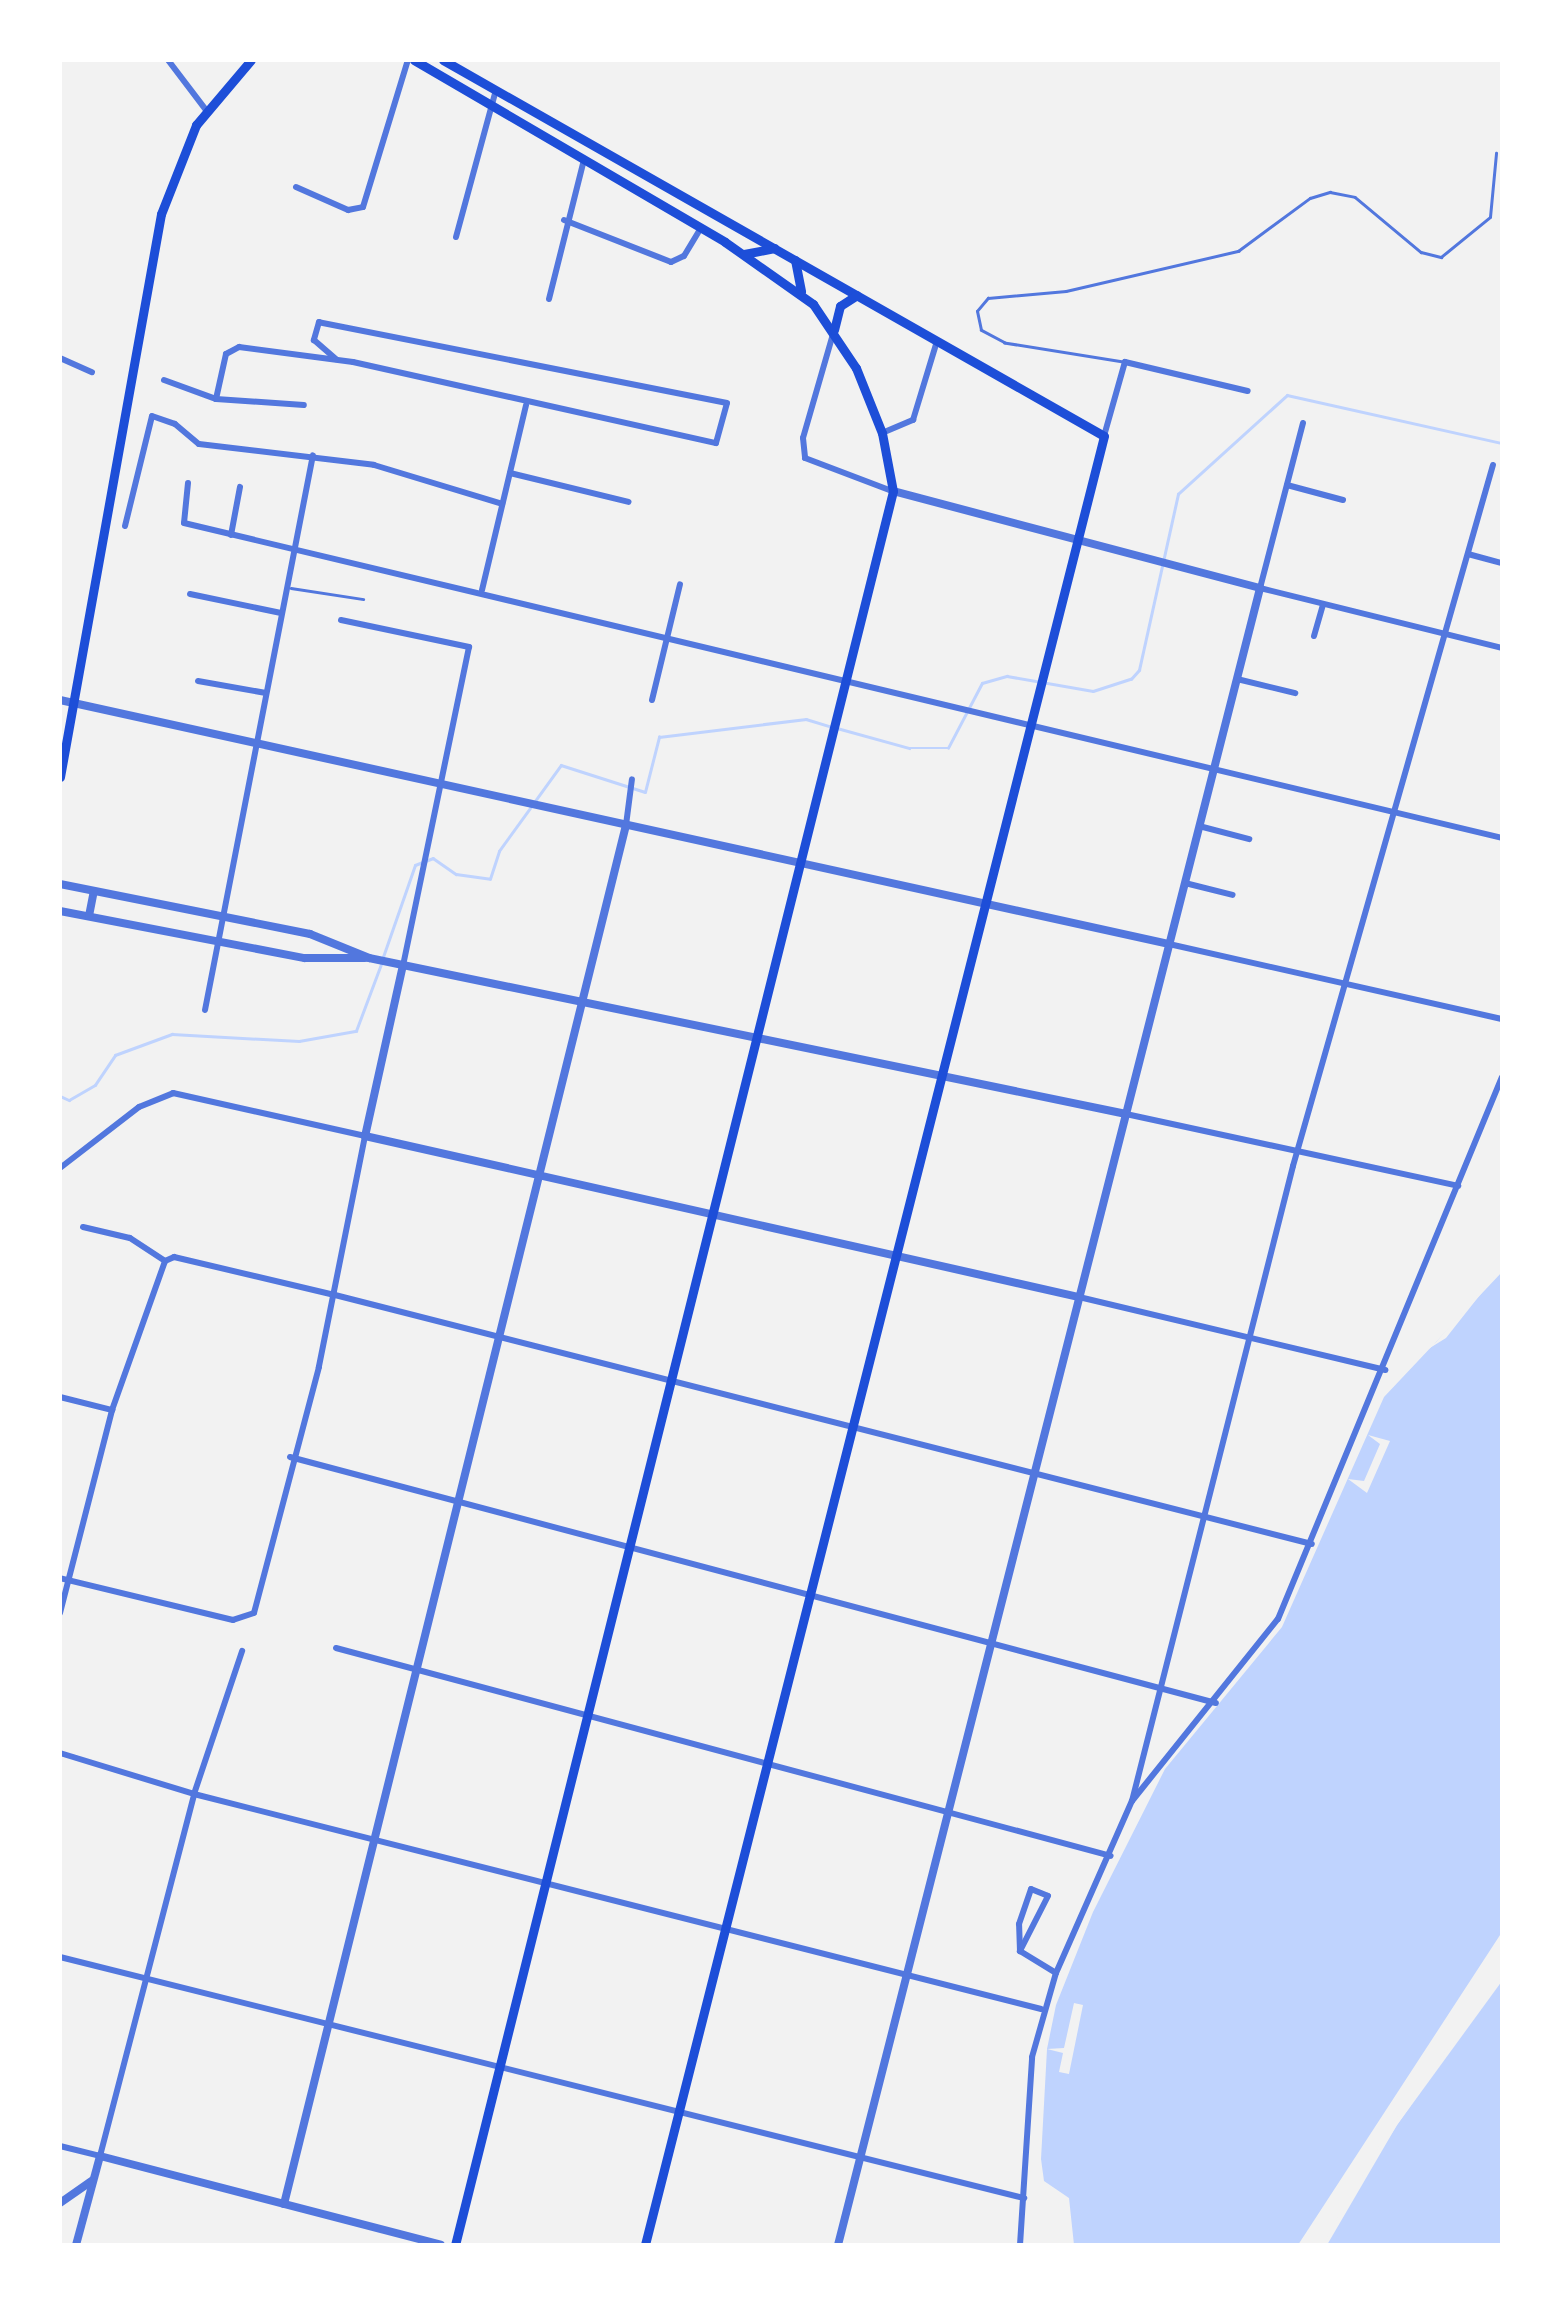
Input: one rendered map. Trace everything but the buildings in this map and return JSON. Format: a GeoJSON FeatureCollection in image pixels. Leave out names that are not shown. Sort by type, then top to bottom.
{"type":"FeatureCollection","features":[{"type":"Feature","properties":{"kind":"main road"},"geometry":{"type":"LineString","coordinates":[[60,778],[161,214],[179,159],[206,110],[251,60]]}},
{"type":"Feature","properties":{"kind":"main road"},"geometry":{"type":"LineString","coordinates":[[411,60],[744,254],[802,294],[834,330],[882,432],[894,492],[760,1040],[455,2245]]}},
{"type":"Feature","properties":{"kind":"main road"},"geometry":{"type":"LineString","coordinates":[[443,60],[1104,436],[644,2245]]}},
{"type":"Feature","properties":{"kind":"main road"},"geometry":{"type":"LineString","coordinates":[[610,176],[618,160]]}},
{"type":"Feature","properties":{"kind":"main road"},"geometry":{"type":"LineString","coordinates":[[744,254],[774,248]]}},
{"type":"Feature","properties":{"kind":"main road"},"geometry":{"type":"LineString","coordinates":[[795,260],[802,294]]}},
{"type":"Feature","properties":{"kind":"main road"},"geometry":{"type":"LineString","coordinates":[[834,330],[840,306],[857,295]]}},
{"type":"Feature","properties":{"kind":"street"},"geometry":{"type":"LineString","coordinates":[[168,60],[206,110]]}},
{"type":"Feature","properties":{"kind":"street"},"geometry":{"type":"LineString","coordinates":[[296,188],[352,211],[363,207],[411,60]]}},
{"type":"Feature","properties":{"kind":"street"},"geometry":{"type":"LineString","coordinates":[[456,237],[496,90]]}},
{"type":"Feature","properties":{"kind":"street"},"geometry":{"type":"LineString","coordinates":[[549,299],[564,220],[584,160]]}},
{"type":"Feature","properties":{"kind":"street"},"geometry":{"type":"LineString","coordinates":[[564,220],[671,262],[684,256],[700,229]]}},
{"type":"Feature","properties":{"kind":"street"},"geometry":{"type":"LineString","coordinates":[[216,398],[232,348],[336,359],[526,405],[716,443],[727,403],[319,322],[314,340],[336,359]]}},
{"type":"Feature","properties":{"kind":"street"},"geometry":{"type":"LineString","coordinates":[[834,330],[803,438],[805,458],[894,492],[1502,648]]}},
{"type":"Feature","properties":{"kind":"street"},"geometry":{"type":"LineString","coordinates":[[882,432],[913,420],[938,341]]}},
{"type":"Feature","properties":{"kind":"street"},"geometry":{"type":"LineString","coordinates":[[60,358],[92,372]]}},
{"type":"Feature","properties":{"kind":"street"},"geometry":{"type":"LineString","coordinates":[[1104,436],[1125,362],[1248,391]]}},
{"type":"Feature","properties":{"kind":"street"},"geometry":{"type":"LineString","coordinates":[[164,380],[216,398],[304,405]]}},
{"type":"Feature","properties":{"kind":"street"},"geometry":{"type":"LineString","coordinates":[[482,590],[526,405]]}},
{"type":"Feature","properties":{"kind":"street"},"geometry":{"type":"LineString","coordinates":[[125,526],[152,416],[175,424],[199,444],[312,455],[426,478],[502,504]]}},
{"type":"Feature","properties":{"kind":"street"},"geometry":{"type":"LineString","coordinates":[[838,2245],[1303,423]]}},
{"type":"Feature","properties":{"kind":"street"},"geometry":{"type":"LineString","coordinates":[[205,1010],[312,455]]}},
{"type":"Feature","properties":{"kind":"street"},"geometry":{"type":"LineString","coordinates":[[1020,2242],[1032,2057],[1041,2010],[1132,1801],[1247,1336],[1493,465]]}},
{"type":"Feature","properties":{"kind":"street"},"geometry":{"type":"LineString","coordinates":[[510,472],[630,502]]}},
{"type":"Feature","properties":{"kind":"street"},"geometry":{"type":"LineString","coordinates":[[188,483],[184,523],[293,552],[482,590],[961,710],[1502,838]]}},
{"type":"Feature","properties":{"kind":"street"},"geometry":{"type":"LineString","coordinates":[[1287,484],[1343,500]]}},
{"type":"Feature","properties":{"kind":"street"},"geometry":{"type":"LineString","coordinates":[[231,535],[240,487]]}},
{"type":"Feature","properties":{"kind":"street"},"geometry":{"type":"LineString","coordinates":[[1468,554],[1502,563]]}},
{"type":"Feature","properties":{"kind":"street"},"geometry":{"type":"LineString","coordinates":[[652,700],[680,584]]}},
{"type":"Feature","properties":{"kind":"street"},"geometry":{"type":"LineString","coordinates":[[190,594],[281,613]]}},
{"type":"Feature","properties":{"kind":"street"},"geometry":{"type":"LineString","coordinates":[[1314,636],[1323,604]]}},
{"type":"Feature","properties":{"kind":"street"},"geometry":{"type":"LineString","coordinates":[[64,1579],[232,1620],[254,1613],[290,1457],[335,1295],[399,964],[429,846],[468,647],[342,620]]}},
{"type":"Feature","properties":{"kind":"street"},"geometry":{"type":"LineString","coordinates":[[1237,679],[1295,693]]}},
{"type":"Feature","properties":{"kind":"street"},"geometry":{"type":"LineString","coordinates":[[198,681],[266,693]]}},
{"type":"Feature","properties":{"kind":"street"},"geometry":{"type":"LineString","coordinates":[[60,700],[1502,1018]]}},
{"type":"Feature","properties":{"kind":"street"},"geometry":{"type":"LineString","coordinates":[[284,2204],[544,1174],[626,825],[632,779]]}},
{"type":"Feature","properties":{"kind":"street"},"geometry":{"type":"LineString","coordinates":[[1199,826],[1249,839]]}},
{"type":"Feature","properties":{"kind":"street"},"geometry":{"type":"LineString","coordinates":[[1184,883],[1233,895]]}},
{"type":"Feature","properties":{"kind":"street"},"geometry":{"type":"LineString","coordinates":[[60,884],[223,916],[326,941],[369,958],[1458,1186]]}},
{"type":"Feature","properties":{"kind":"street"},"geometry":{"type":"LineString","coordinates":[[89,916],[94,891]]}},
{"type":"Feature","properties":{"kind":"street"},"geometry":{"type":"LineString","coordinates":[[60,911],[321,959],[369,958]]}},
{"type":"Feature","properties":{"kind":"street"},"geometry":{"type":"LineString","coordinates":[[321,959],[326,941]]}},
{"type":"Feature","properties":{"kind":"street"},"geometry":{"type":"LineString","coordinates":[[1132,1801],[1272,1630],[1386,1370],[1502,1077]]}},
{"type":"Feature","properties":{"kind":"street"},"geometry":{"type":"LineString","coordinates":[[60,1168],[139,1107],[173,1093],[716,1213],[1386,1370]]}},
{"type":"Feature","properties":{"kind":"street"},"geometry":{"type":"LineString","coordinates":[[83,1228],[130,1238],[165,1261]]}},
{"type":"Feature","properties":{"kind":"street"},"geometry":{"type":"LineString","coordinates":[[165,1261],[174,1258],[335,1295],[1312,1544]]}},
{"type":"Feature","properties":{"kind":"street"},"geometry":{"type":"LineString","coordinates":[[60,1612],[64,1579],[112,1410],[165,1261]]}},
{"type":"Feature","properties":{"kind":"street"},"geometry":{"type":"LineString","coordinates":[[60,1397],[112,1410]]}},
{"type":"Feature","properties":{"kind":"street"},"geometry":{"type":"LineString","coordinates":[[290,1457],[1216,1702]]}},
{"type":"Feature","properties":{"kind":"street"},"geometry":{"type":"LineString","coordinates":[[336,1648],[1110,1856]]}},
{"type":"Feature","properties":{"kind":"street"},"geometry":{"type":"LineString","coordinates":[[76,2245],[194,1794],[242,1650]]}},
{"type":"Feature","properties":{"kind":"street"},"geometry":{"type":"LineString","coordinates":[[60,1753],[194,1794],[1041,2010]]}},
{"type":"Feature","properties":{"kind":"street"},"geometry":{"type":"LineString","coordinates":[[1031,1889],[1048,1896],[1020,1951],[1019,1924],[1031,1889]]}},
{"type":"Feature","properties":{"kind":"street"},"geometry":{"type":"LineString","coordinates":[[1020,1951],[1056,1973]]}},
{"type":"Feature","properties":{"kind":"street"},"geometry":{"type":"LineString","coordinates":[[60,1956],[330,2020],[1024,2198]]}},
{"type":"Feature","properties":{"kind":"street"},"geometry":{"type":"LineString","coordinates":[[60,2146],[442,2245]]}},
{"type":"Feature","properties":{"kind":"street"},"geometry":{"type":"LineString","coordinates":[[60,2203],[94,2179]]}},
{"type":"Feature","properties":{"kind":"lane"},"geometry":{"type":"LineString","coordinates":[[1125,362],[1005,343],[981,330],[977,310],[988,298],[1066,291],[1238,251],[1310,198],[1330,192],[1356,197],[1420,252],[1441,257],[1490,217],[1496,154]]}},
{"type":"Feature","properties":{"kind":"lane"},"geometry":{"type":"LineString","coordinates":[[286,587],[363,599]]}},
{"type":"Feature","properties":{"kind":"water"},"geometry":{"type":"Polygon","coordinates":[[[1502,1272],[1502,1932],[1298,2245],[1074,2245],[1069,2198],[1044,2181],[1041,2159],[1047,2049],[1056,2005],[1093,1912],[1165,1769],[1282,1627],[1384,1397],[1502,1272]]]}},
{"type":"Feature","properties":{"kind":"water"},"geometry":{"type":"Polygon","coordinates":[[[1502,1981],[1502,2245],[1327,2245],[1397,2125],[1502,1981]]]}},
{"type":"Feature","properties":{"kind":"pier"},"geometry":{"type":"Polygon","coordinates":[[[1502,1267],[1446,1338],[1417,1356],[1436,1342],[1502,1267]]]}},
{"type":"Feature","properties":{"kind":"pier"},"geometry":{"type":"Polygon","coordinates":[[[1368,1435],[1390,1441],[1367,1493],[1348,1479],[1364,1481],[1380,1444],[1368,1435]]]}},
{"type":"Feature","properties":{"kind":"pier"},"geometry":{"type":"Polygon","coordinates":[[[1502,1976],[1397,2125],[1322,2245],[1393,2122],[1502,1976]]]}},
{"type":"Feature","properties":{"kind":"pier"},"geometry":{"type":"Polygon","coordinates":[[[1074,2003],[1083,2005],[1069,2074],[1059,2072],[1063,2053],[1047,2049],[1064,2048],[1074,2003]]]}},
{"type":"Feature","properties":{"kind":"waterway"},"geometry":{"type":"LineString","coordinates":[[837,728],[909,748],[948,748],[982,683],[1007,676],[1093,691],[1131,679],[1139,670],[1178,494],[1287,395],[1502,443]]}},
{"type":"Feature","properties":{"kind":"waterway"},"geometry":{"type":"LineString","coordinates":[[535,801],[561,765],[645,792],[659,737],[806,719],[829,726]]}},
{"type":"Feature","properties":{"kind":"waterway"},"geometry":{"type":"LineString","coordinates":[[383,957],[415,865],[433,858],[456,874],[490,879],[499,851],[530,808]]}},
{"type":"Feature","properties":{"kind":"waterway"},"geometry":{"type":"LineString","coordinates":[[60,1096],[69,1100],[95,1085],[115,1055],[172,1034],[299,1041],[356,1031],[381,964]]}}]}
